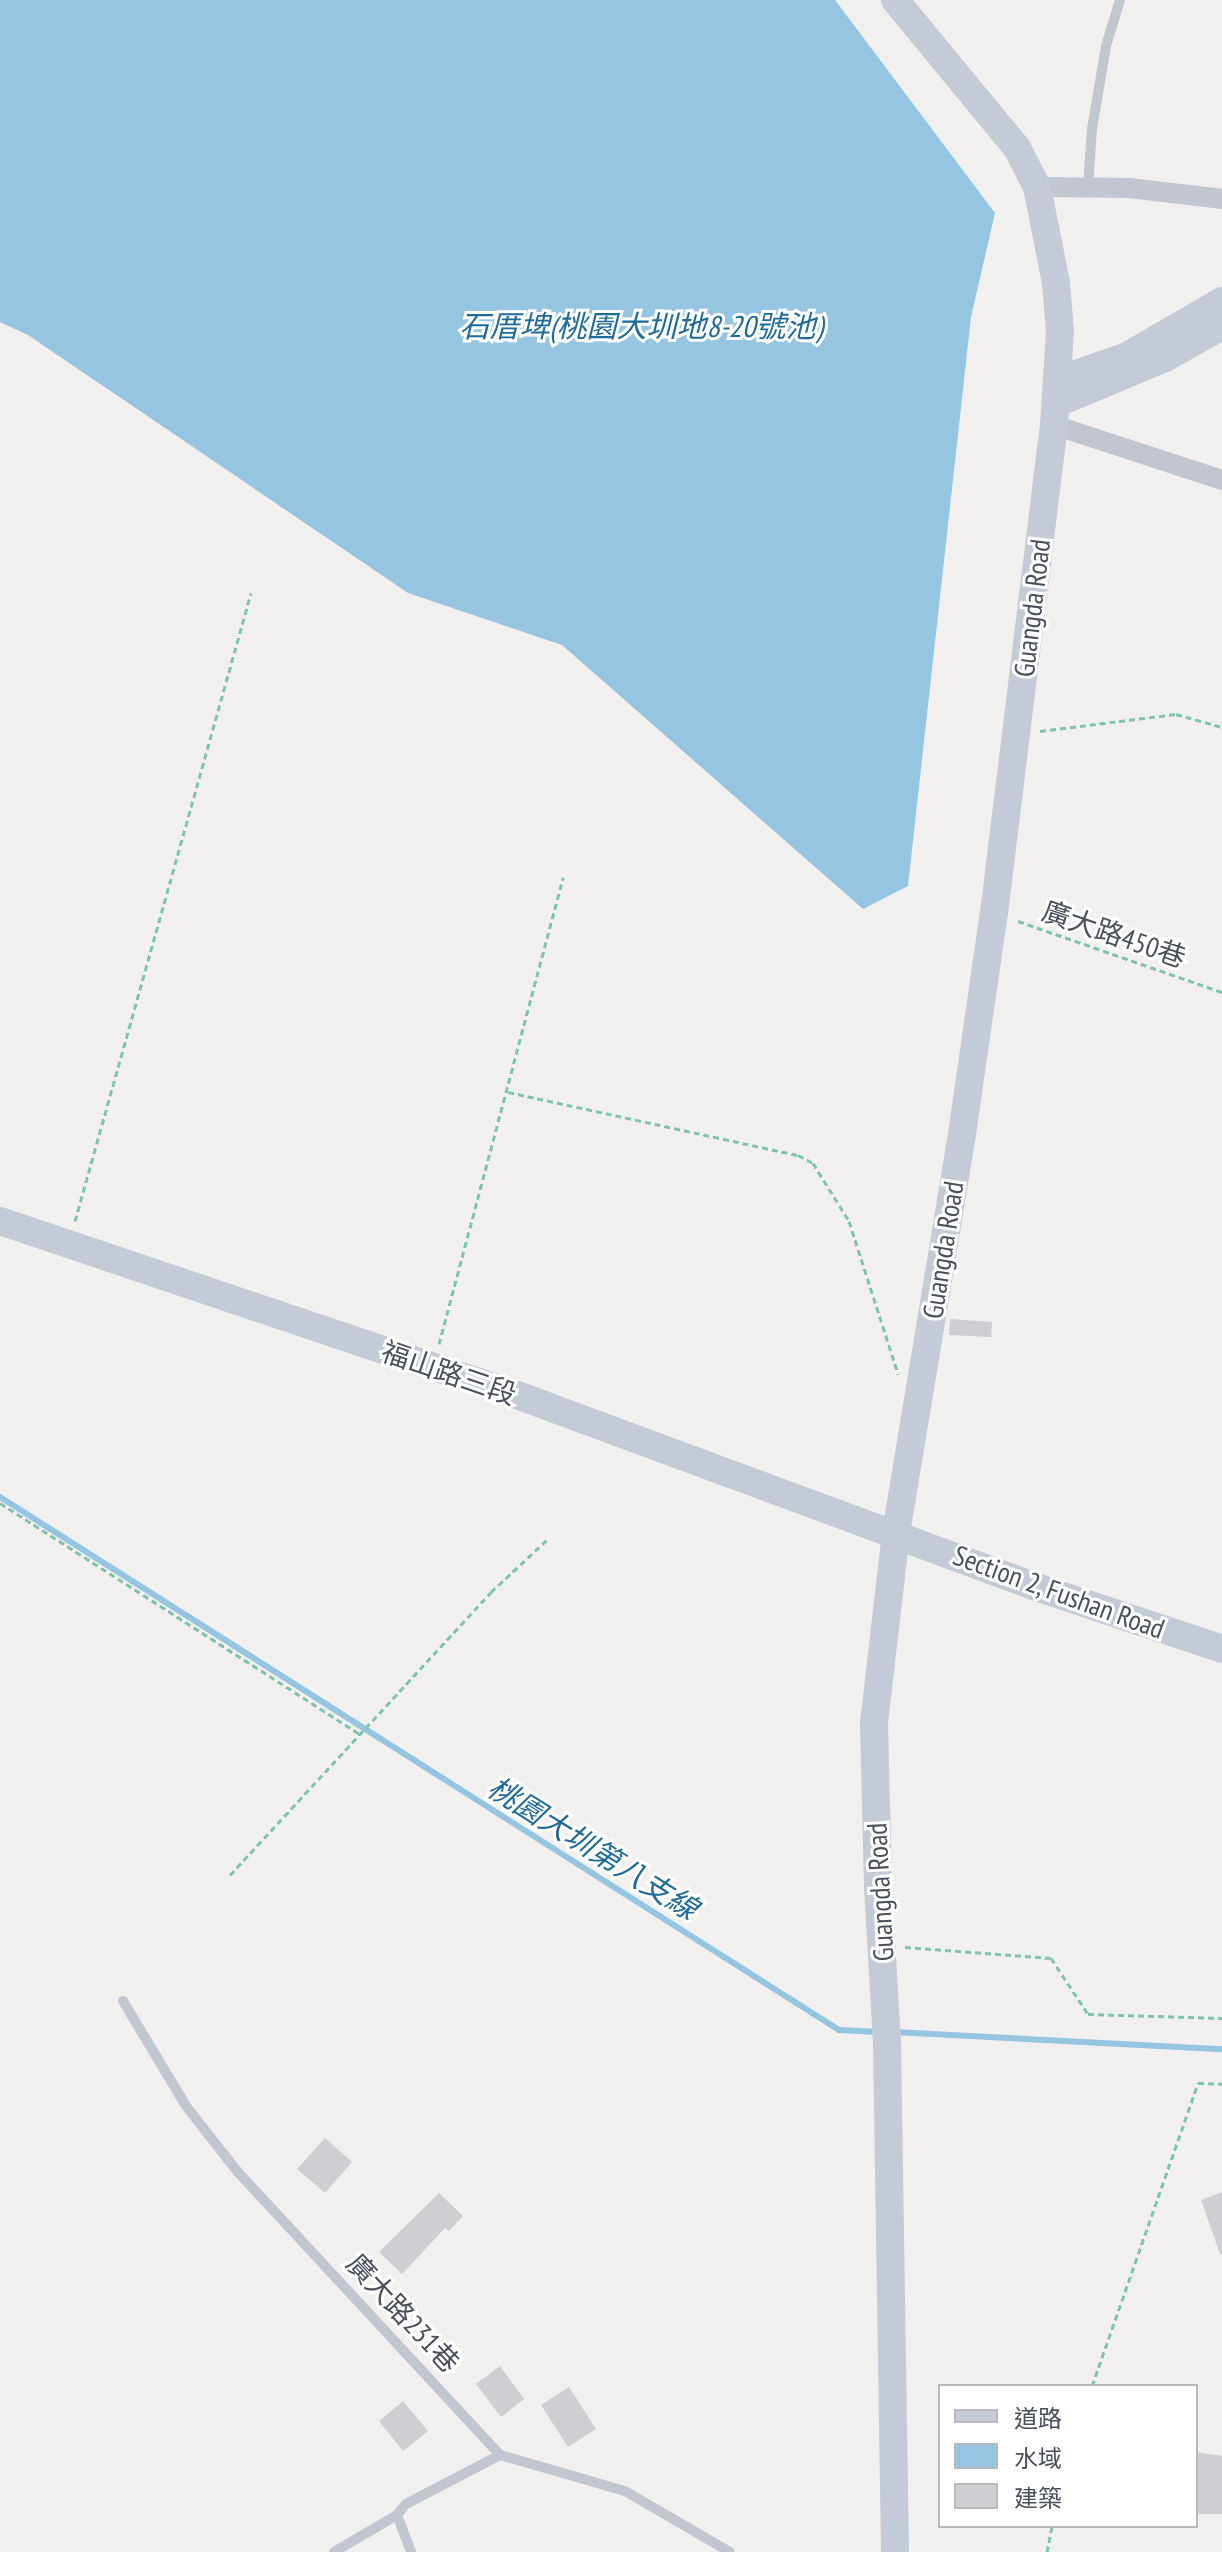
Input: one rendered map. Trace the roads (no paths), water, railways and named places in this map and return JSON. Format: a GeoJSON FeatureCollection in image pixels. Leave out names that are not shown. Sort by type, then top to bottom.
{"type":"FeatureCollection","features":[{"type":"Feature","properties":{"kind":"street","name":"Guangda Road"},"geometry":{"type":"LineString","coordinates":[[895,0],[1017,148],[1037,187],[1056,283],[1060,331],[1057,403],[994,913],[896,1533],[874,1723],[883,1945],[895,2552]]}},
{"type":"Feature","properties":{"kind":"street"},"geometry":{"type":"LineString","coordinates":[[1037,187],[1088,186],[1222,199]]}},
{"type":"Feature","properties":{"kind":"street"},"geometry":{"type":"LineString","coordinates":[[1057,403],[1127,356],[1222,301]]}},
{"type":"Feature","properties":{"kind":"street"},"geometry":{"type":"LineString","coordinates":[[1057,403],[1165,358],[1222,326]]}},
{"type":"Feature","properties":{"kind":"street"},"geometry":{"type":"LineString","coordinates":[[1057,403],[1222,480]]}},
{"type":"Feature","properties":{"kind":"street","name":"福山路三段"},"geometry":{"type":"LineString","coordinates":[[0,1221],[432,1367],[896,1533]]}},
{"type":"Feature","properties":{"kind":"street","name":"Section 2, Fushan Road"},"geometry":{"type":"LineString","coordinates":[[896,1533],[1039,1588],[1222,1649]]}},
{"type":"Feature","properties":{"kind":"lane"},"geometry":{"type":"LineString","coordinates":[[1088,186],[1101,73],[1120,0]]}},
{"type":"Feature","properties":{"kind":"lane","name":"廣大路231巷"},"geometry":{"type":"LineString","coordinates":[[123,2001],[186,2106],[237,2171],[500,2455]]}},
{"type":"Feature","properties":{"kind":"lane"},"geometry":{"type":"LineString","coordinates":[[334,2552],[397,2515],[406,2504],[500,2455],[625,2491],[730,2552]]}},
{"type":"Feature","properties":{"kind":"lane"},"geometry":{"type":"LineString","coordinates":[[397,2515],[411,2552]]}},
{"type":"Feature","properties":{"kind":"water","name":"石厝埤(桃園大圳地8-20號池)"},"geometry":{"type":"Polygon","coordinates":[[[0,0],[835,0],[995,213],[971,317],[908,886],[863,909],[562,645],[408,593],[28,335],[0,322],[0,0]]]}},
{"type":"Feature","properties":{"kind":"waterway","name":"桃園大圳第八支線"},"geometry":{"type":"LineString","coordinates":[[0,1497],[839,2030],[879,2032]]}},
{"type":"Feature","properties":{"kind":"waterway","name":"桃園大圳第八支線"},"geometry":{"type":"LineString","coordinates":[[894,2032],[1222,2049]]}}]}
